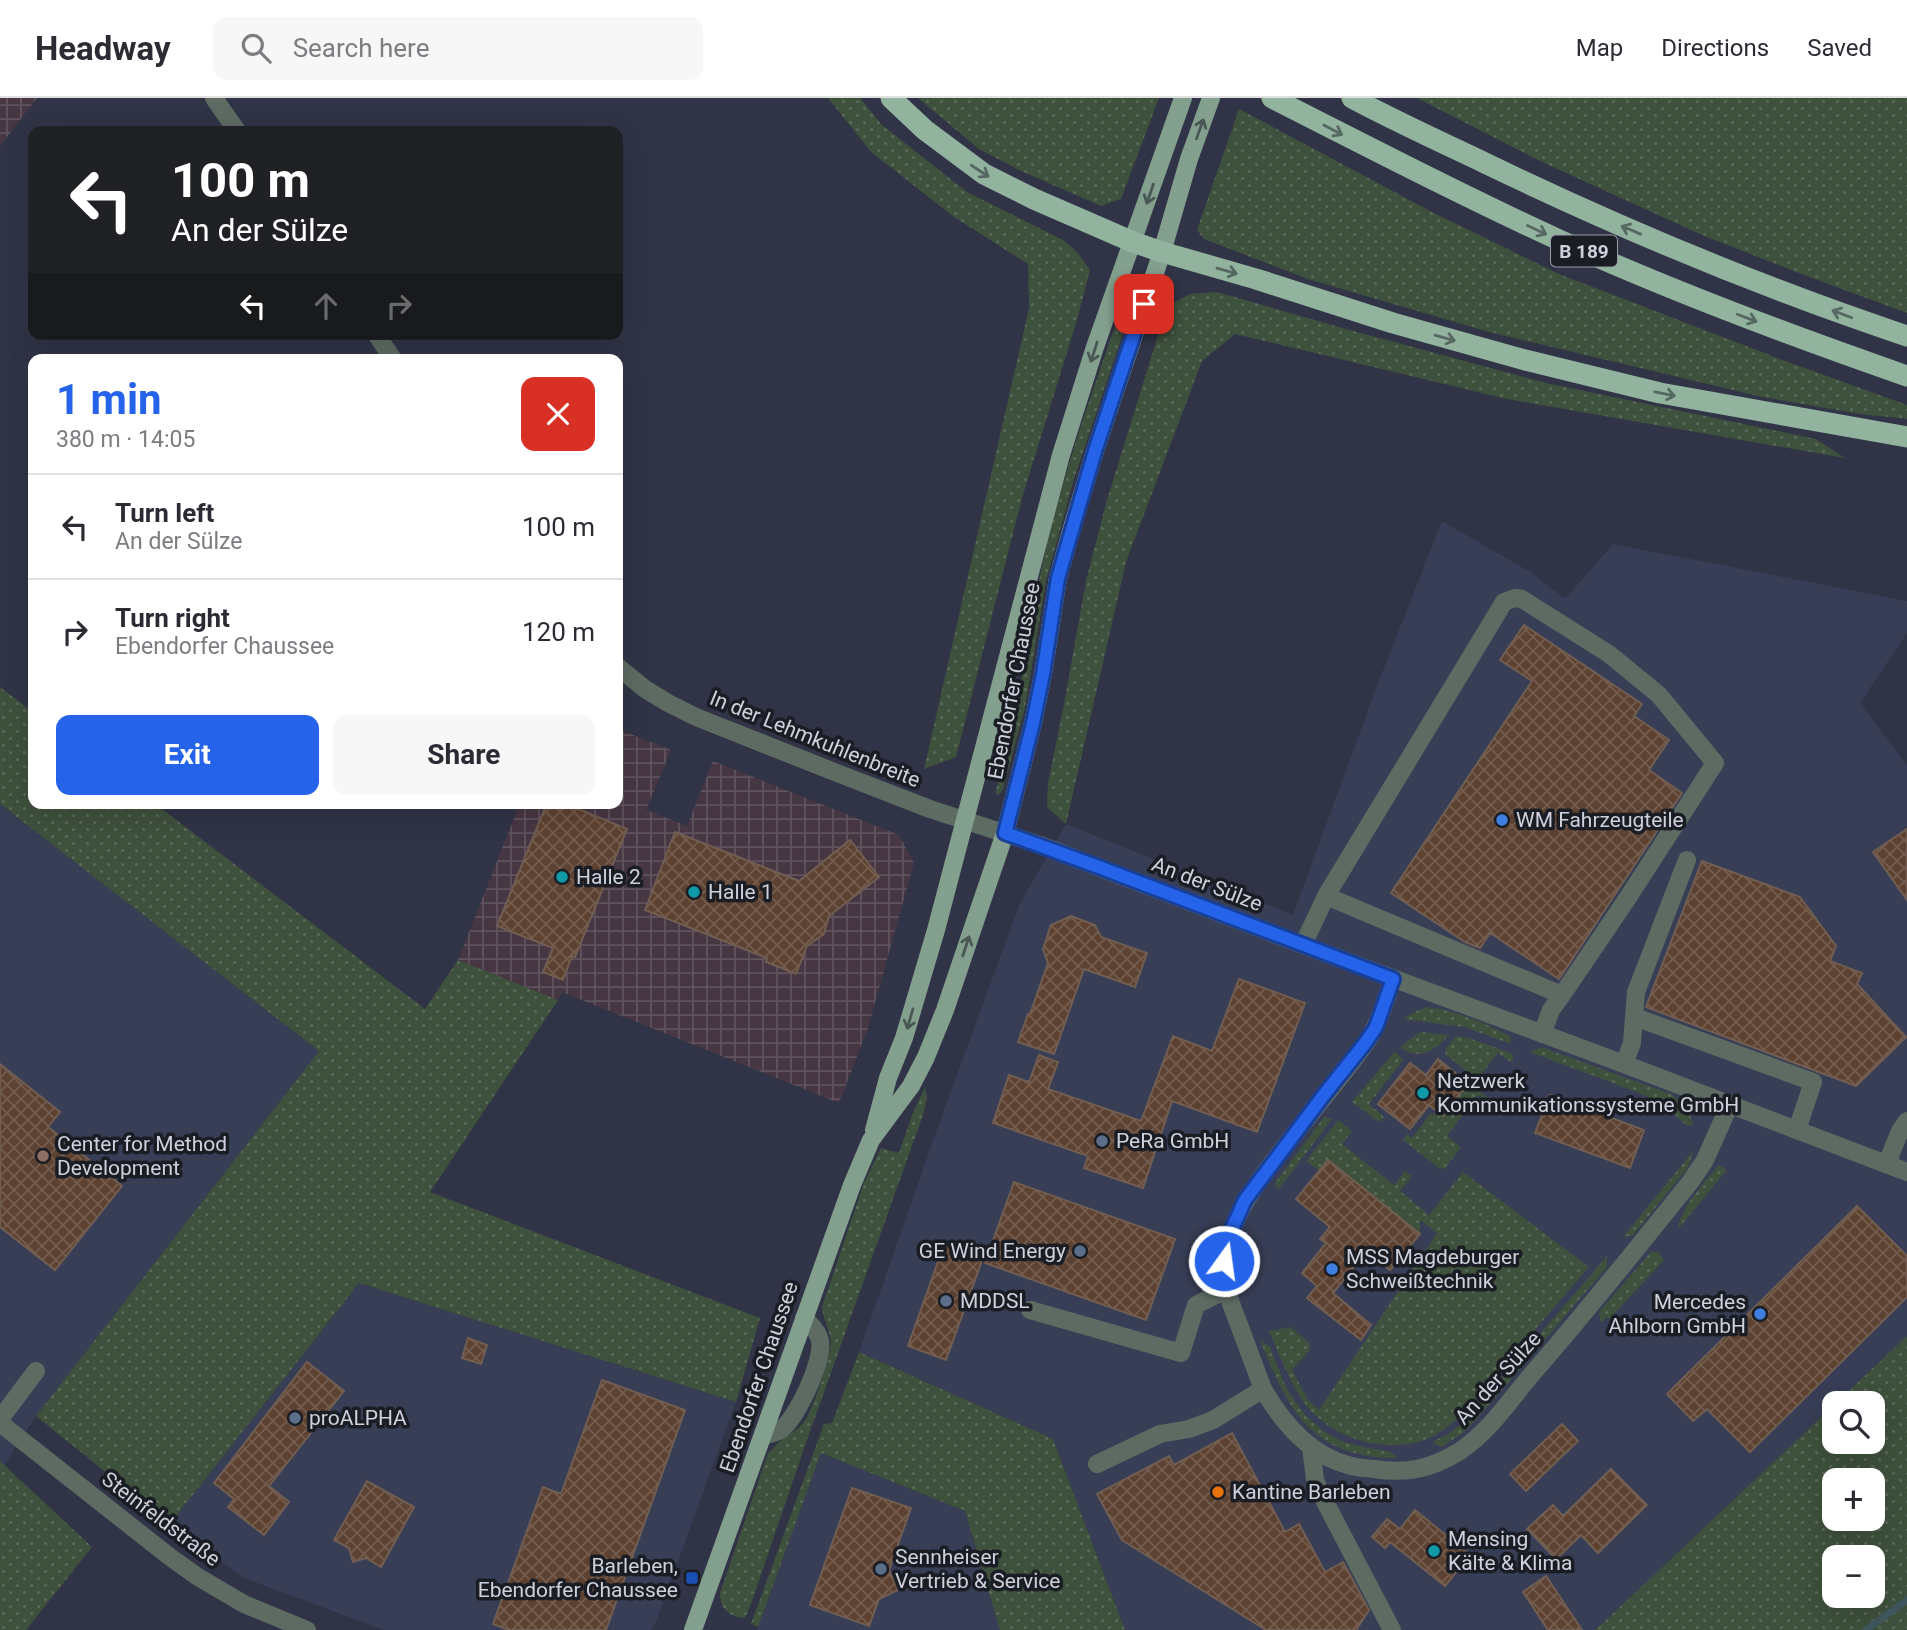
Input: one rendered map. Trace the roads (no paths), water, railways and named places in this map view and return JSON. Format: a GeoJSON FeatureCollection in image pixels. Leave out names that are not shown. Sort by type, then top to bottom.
{"type":"FeatureCollection","features":[{"type":"Feature","properties":{"kind":"highway"},"geometry":{"type":"LineString","coordinates":[[891,98],[925,130],[984,174],[1034,199],[1162,252],[1393,323],[1525,360],[1660,393],[1907,437]]}},
{"type":"Feature","properties":{"kind":"highway","name":"B 189"},"geometry":{"type":"LineString","coordinates":[[1272,98],[1451,190],[1558,240],[1747,318],[1907,376]]}},
{"type":"Feature","properties":{"kind":"highway","name":"B 189"},"geometry":{"type":"LineString","coordinates":[[1352,98],[1575,206],[1712,264],[1907,336]]}},
{"type":"Feature","properties":{"kind":"main road","name":"Ebendorfer Chaussee"},"geometry":{"type":"LineString","coordinates":[[693,1630],[852,1185],[872,1140],[888,1078],[904,1038],[922,978],[1060,455],[1183,98]]}},
{"type":"Feature","properties":{"kind":"main road","name":"Ebendorfer Chaussee"},"geometry":{"type":"LineString","coordinates":[[872,1140],[911,1086],[926,1057],[946,1010],[1005,833],[1033,723],[1058,578],[1095,451],[1211,98]]}},
{"type":"Feature","properties":{"kind":"street"},"geometry":{"type":"LineString","coordinates":[[214,98],[234,126]]}},
{"type":"Feature","properties":{"kind":"street"},"geometry":{"type":"LineString","coordinates":[[1303,946],[1325,896],[1504,602],[1515,598],[1522,599],[1609,654],[1659,695],[1715,763],[1635,888],[1551,1010],[1542,1034]]}},
{"type":"Feature","properties":{"kind":"street","name":"In der Lehmkuhlenbreite"},"geometry":{"type":"LineString","coordinates":[[623,671],[645,689],[696,717],[849,778],[1005,833]]}},
{"type":"Feature","properties":{"kind":"street","name":"An der Sülze"},"geometry":{"type":"LineString","coordinates":[[1005,833],[1907,1172]]}},
{"type":"Feature","properties":{"kind":"street"},"geometry":{"type":"LineString","coordinates":[[1624,1064],[1632,1044],[1636,992],[1687,860]]}},
{"type":"Feature","properties":{"kind":"street"},"geometry":{"type":"LineString","coordinates":[[1325,896],[1562,995]]}},
{"type":"Feature","properties":{"kind":"street","name":"An der Sülze"},"geometry":{"type":"LineString","coordinates":[[1393,979],[1376,1027],[1366,1042],[1245,1200],[1231,1231],[1224,1261],[1226,1290],[1263,1389],[1292,1430],[1311,1447],[1347,1465],[1395,1472],[1419,1469],[1441,1461],[1476,1440],[1571,1330],[1691,1181],[1705,1160],[1730,1104]]}},
{"type":"Feature","properties":{"kind":"street"},"geometry":{"type":"LineString","coordinates":[[1635,1017],[1813,1082],[1797,1130]]}},
{"type":"Feature","properties":{"kind":"street"},"geometry":{"type":"LineString","coordinates":[[1887,1163],[1907,1121]]}},
{"type":"Feature","properties":{"kind":"street"},"geometry":{"type":"LineString","coordinates":[[1030,1310],[1181,1353],[1196,1304],[1226,1290]]}},
{"type":"Feature","properties":{"kind":"street"},"geometry":{"type":"LineString","coordinates":[[762,1436],[780,1430],[792,1418],[801,1404],[820,1356],[821,1343],[816,1331],[804,1318]]}},
{"type":"Feature","properties":{"kind":"street"},"geometry":{"type":"LineString","coordinates":[[0,1421],[36,1371]]}},
{"type":"Feature","properties":{"kind":"street"},"geometry":{"type":"LineString","coordinates":[[1097,1464],[1160,1434],[1189,1429],[1213,1420],[1263,1389]]}},
{"type":"Feature","properties":{"kind":"street","name":"Steinfeldstraße"},"geometry":{"type":"LineString","coordinates":[[0,1421],[198,1577],[244,1604],[307,1630]]}},
{"type":"Feature","properties":{"kind":"street"},"geometry":{"type":"LineString","coordinates":[[1311,1447],[1315,1480],[1322,1496],[1392,1630]]}},
{"type":"Feature","properties":{"kind":"waterway"},"geometry":{"type":"LineString","coordinates":[[1866,1630],[1907,1600]]}},
{"type":"Feature","properties":{"kind":"place","name":"WM Fahrzeugteile"},"geometry":{"type":"Point","coordinates":[1502,820]}},
{"type":"Feature","properties":{"kind":"place","name":"Halle 2"},"geometry":{"type":"Point","coordinates":[562,877]}},
{"type":"Feature","properties":{"kind":"place","name":"Halle 1"},"geometry":{"type":"Point","coordinates":[694,892]}},
{"type":"Feature","properties":{"kind":"place","name":"Netzwerk Kommunikationssysteme GmbH"},"geometry":{"type":"Point","coordinates":[1423,1093]}},
{"type":"Feature","properties":{"kind":"place","name":"PeRa GmbH"},"geometry":{"type":"Point","coordinates":[1102,1141]}},
{"type":"Feature","properties":{"kind":"place","name":"Center for Method Development"},"geometry":{"type":"Point","coordinates":[43,1156]}},
{"type":"Feature","properties":{"kind":"place","name":"GE Wind Energy"},"geometry":{"type":"Point","coordinates":[1080,1251]}},
{"type":"Feature","properties":{"kind":"place","name":"MSS Magdeburger Schweißtechnik"},"geometry":{"type":"Point","coordinates":[1332,1269]}},
{"type":"Feature","properties":{"kind":"place","name":"MDDSL"},"geometry":{"type":"Point","coordinates":[946,1301]}},
{"type":"Feature","properties":{"kind":"place","name":"Mercedes Ahlborn GmbH"},"geometry":{"type":"Point","coordinates":[1760,1314]}},
{"type":"Feature","properties":{"kind":"place","name":"proALPHA"},"geometry":{"type":"Point","coordinates":[295,1418]}},
{"type":"Feature","properties":{"kind":"place","name":"Kantine Barleben"},"geometry":{"type":"Point","coordinates":[1218,1492]}},
{"type":"Feature","properties":{"kind":"place","name":"Mensing Kälte & Klima"},"geometry":{"type":"Point","coordinates":[1434,1551]}},
{"type":"Feature","properties":{"kind":"place","name":"Sennheiser Vertrieb & Service"},"geometry":{"type":"Point","coordinates":[881,1569]}},
{"type":"Feature","properties":{"kind":"place","name":"Barleben, Ebendorfer Chaussee"},"geometry":{"type":"Point","coordinates":[692,1578]}}]}
